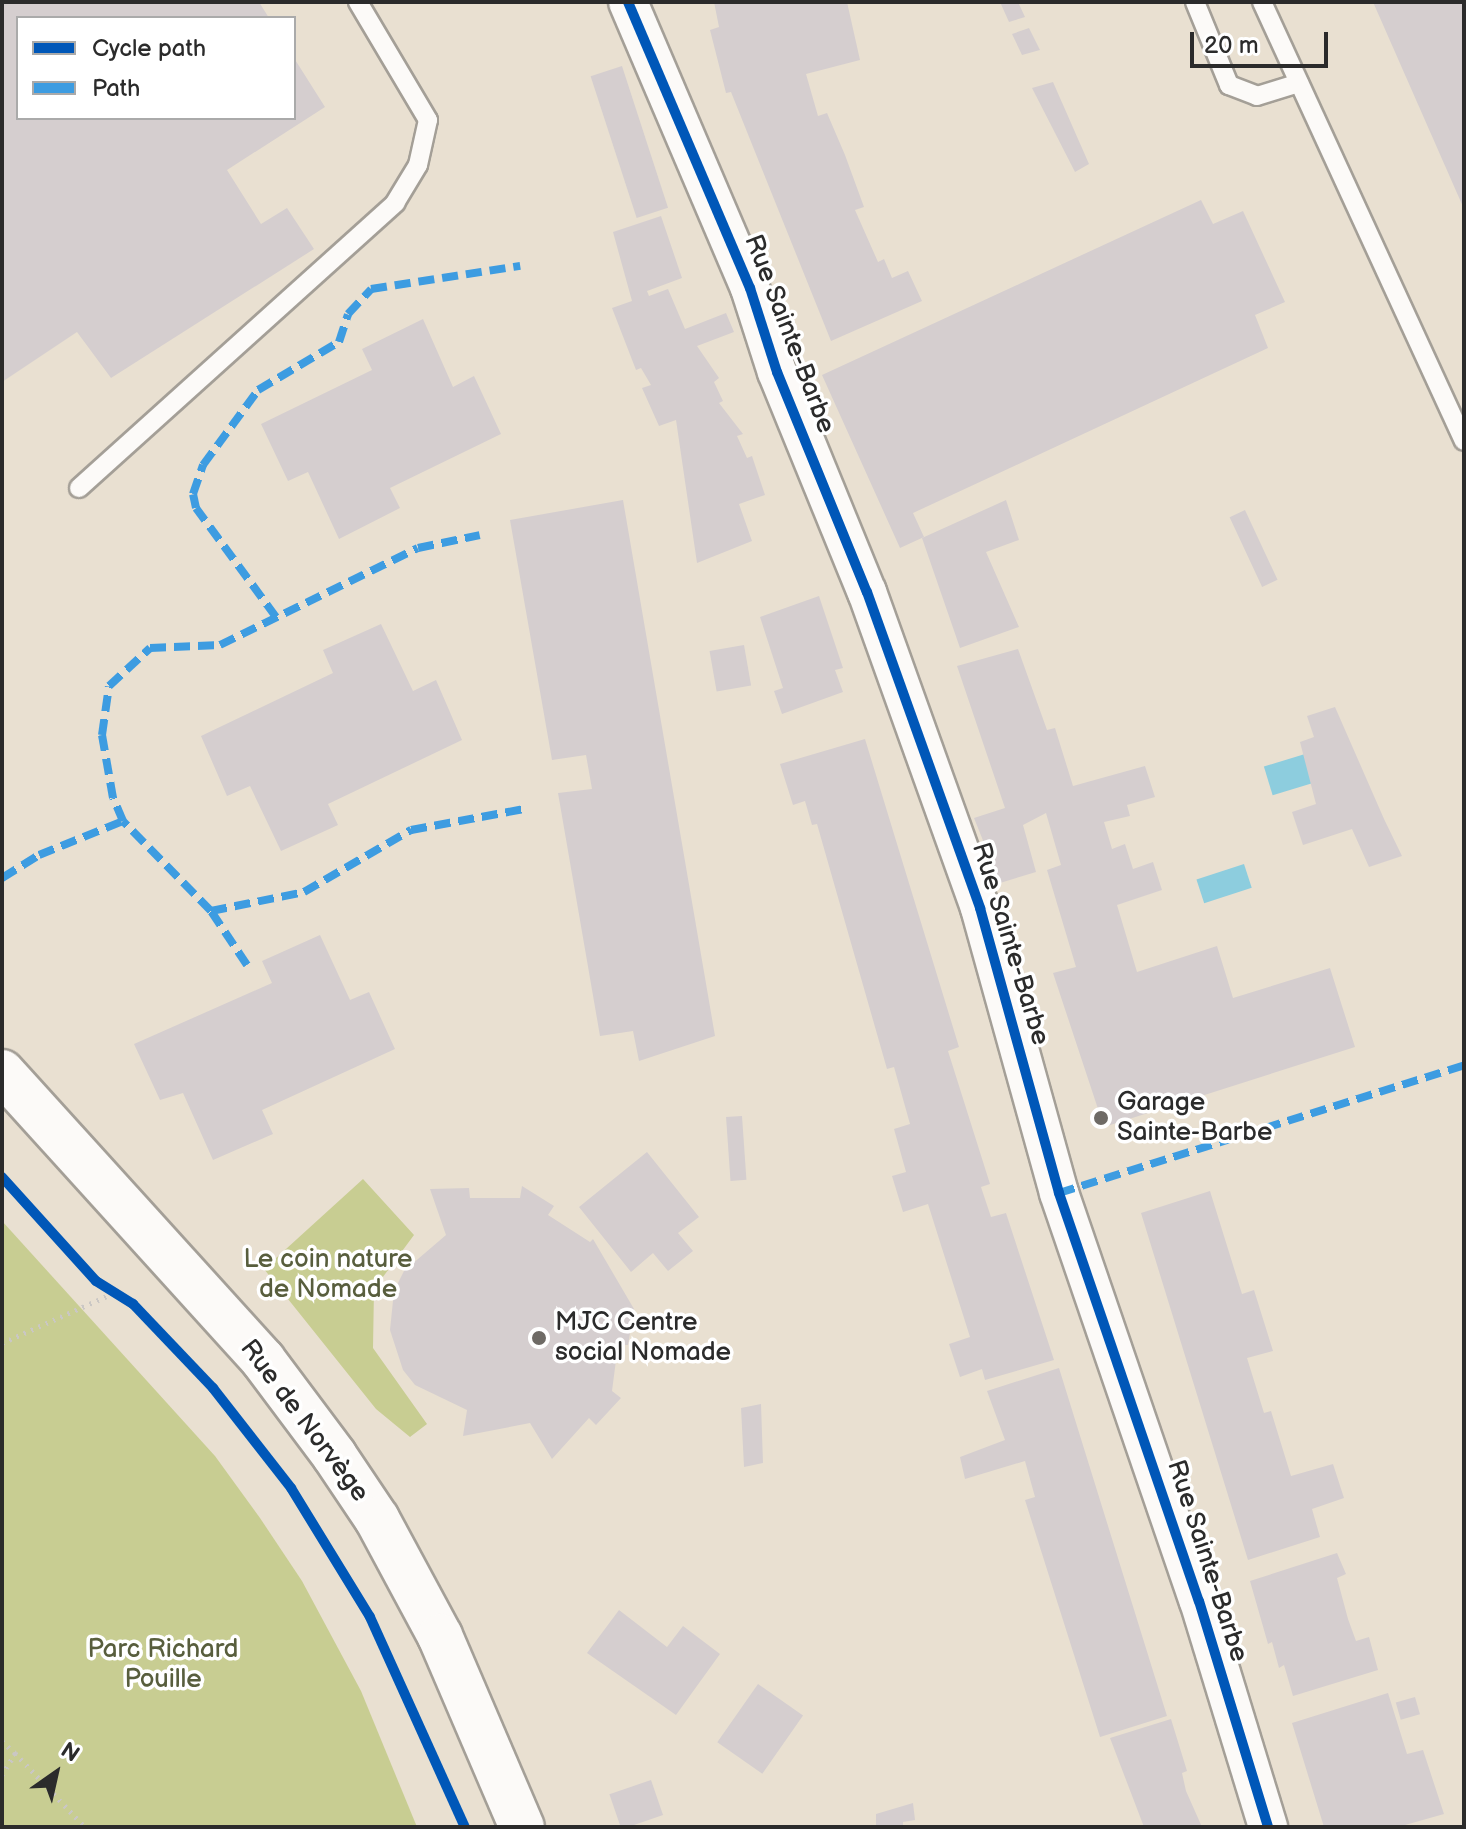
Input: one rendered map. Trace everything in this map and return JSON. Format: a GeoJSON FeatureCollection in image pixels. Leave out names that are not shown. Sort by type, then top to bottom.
{"type":"FeatureCollection","features":[{"type":"Feature","properties":{"kind":"street","name":"Rue Sainte-Barbe"},"geometry":{"type":"LineString","coordinates":[[628,2],[750,288],[777,372],[867,592],[980,908],[1059,1193],[1199,1601],[1268,1827]]}},
{"type":"Feature","properties":{"kind":"street","name":"Rue de Norvège"},"geometry":{"type":"LineString","coordinates":[[2,1072],[263,1360],[334,1455],[377,1519],[434,1624],[522,1827]]}},
{"type":"Feature","properties":{"kind":"lane"},"geometry":{"type":"LineString","coordinates":[[79,488],[395,203],[418,165],[428,120],[358,2]]}},
{"type":"Feature","properties":{"kind":"lane"},"geometry":{"type":"LineString","coordinates":[[1195,2],[1229,85],[1257,96],[1299,83]]}},
{"type":"Feature","properties":{"kind":"lane"},"geometry":{"type":"LineString","coordinates":[[1262,2],[1464,441]]}},
{"type":"Feature","properties":{"kind":"path"},"geometry":{"type":"LineString","coordinates":[[2,1343],[114,1293]]}},
{"type":"Feature","properties":{"kind":"path"},"geometry":{"type":"LineString","coordinates":[[2,1741],[85,1827]]}},
{"type":"Feature","properties":{"kind":"path"},"geometry":{"type":"LineString","coordinates":[[2,1775],[15,1753]]}},
{"type":"Feature","properties":{"kind":"green space","name":"Le coin nature de Nomade"},"geometry":{"type":"Polygon","coordinates":[[[363,1179],[414,1235],[374,1289],[373,1348],[427,1424],[410,1437],[376,1409],[264,1269],[363,1179]]]}},
{"type":"Feature","properties":{"kind":"green space","name":"Parc Richard Pouille"},"geometry":{"type":"Polygon","coordinates":[[[2,1221],[215,1456],[260,1518],[302,1581],[361,1691],[417,1827],[2,1827],[2,1221]]]}},
{"type":"Feature","properties":{"kind":"water"},"geometry":{"type":"Polygon","coordinates":[[[1305,754],[1314,783],[1273,795],[1264,767],[1305,754]]]}},
{"type":"Feature","properties":{"kind":"water"},"geometry":{"type":"Polygon","coordinates":[[[1244,864],[1252,888],[1204,903],[1196,879],[1244,864]]]}},
{"type":"Feature","properties":{"kind":"building"},"geometry":{"type":"Polygon","coordinates":[[[2,2],[259,2],[268,16],[16,16],[16,120],[296,120],[296,61],[325,107],[227,170],[261,224],[287,208],[314,249],[111,378],[77,332],[2,382],[2,2]]]}},
{"type":"Feature","properties":{"kind":"building"},"geometry":{"type":"Polygon","coordinates":[[[714,2],[847,2],[860,60],[806,74],[818,116],[827,113],[845,155],[864,207],[855,210],[878,262],[884,259],[892,278],[908,271],[922,301],[831,341],[731,92],[726,93],[710,30],[719,27],[714,2]]]}},
{"type":"Feature","properties":{"kind":"building"},"geometry":{"type":"Polygon","coordinates":[[[1000,2],[1018,2],[1025,17],[1009,22],[1000,2]]]}},
{"type":"Feature","properties":{"kind":"building"},"geometry":{"type":"Polygon","coordinates":[[[1373,2],[1464,2],[1464,209],[1373,2]]]}},
{"type":"Feature","properties":{"kind":"building"},"geometry":{"type":"Polygon","coordinates":[[[1029,28],[1040,50],[1022,55],[1012,34],[1029,28]]]}},
{"type":"Feature","properties":{"kind":"building"},"geometry":{"type":"Polygon","coordinates":[[[622,66],[668,208],[637,218],[591,76],[622,66]]]}},
{"type":"Feature","properties":{"kind":"building"},"geometry":{"type":"Polygon","coordinates":[[[1053,82],[1089,164],[1075,172],[1032,88],[1053,82]]]}},
{"type":"Feature","properties":{"kind":"building"},"geometry":{"type":"Polygon","coordinates":[[[1201,200],[1213,224],[1243,211],[1285,302],[1255,315],[1268,348],[913,513],[924,537],[900,548],[822,375],[1201,200]]]}},
{"type":"Feature","properties":{"kind":"building"},"geometry":{"type":"Polygon","coordinates":[[[661,216],[682,278],[647,291],[649,296],[668,289],[685,329],[726,313],[734,332],[697,346],[719,378],[714,382],[723,401],[719,403],[743,434],[737,436],[747,458],[752,456],[765,495],[739,504],[752,541],[697,563],[676,420],[659,426],[642,388],[651,385],[641,368],[636,370],[612,308],[632,301],[613,232],[661,216]]]}},
{"type":"Feature","properties":{"kind":"building"},"geometry":{"type":"Polygon","coordinates":[[[423,319],[453,387],[474,376],[501,434],[390,488],[400,508],[339,539],[308,472],[288,481],[261,424],[372,370],[362,349],[423,319]]]}},
{"type":"Feature","properties":{"kind":"building"},"geometry":{"type":"Polygon","coordinates":[[[623,500],[715,1036],[639,1061],[633,1031],[600,1036],[558,793],[592,789],[586,755],[552,760],[510,520],[623,500]]]}},
{"type":"Feature","properties":{"kind":"building"},"geometry":{"type":"Polygon","coordinates":[[[1006,500],[1019,540],[986,552],[1019,627],[960,648],[922,538],[1006,500]]]}},
{"type":"Feature","properties":{"kind":"building"},"geometry":{"type":"Polygon","coordinates":[[[1245,510],[1278,580],[1262,587],[1230,517],[1245,510]]]}},
{"type":"Feature","properties":{"kind":"building"},"geometry":{"type":"Polygon","coordinates":[[[819,596],[843,668],[835,670],[843,692],[782,714],[774,691],[783,688],[760,617],[819,596]]]}},
{"type":"Feature","properties":{"kind":"building"},"geometry":{"type":"Polygon","coordinates":[[[381,624],[413,691],[436,680],[462,740],[328,804],[338,825],[281,851],[250,786],[227,796],[201,736],[333,673],[323,650],[381,624]]]}},
{"type":"Feature","properties":{"kind":"building"},"geometry":{"type":"Polygon","coordinates":[[[744,645],[751,685],[717,691],[710,651],[744,645]]]}},
{"type":"Feature","properties":{"kind":"building"},"geometry":{"type":"Polygon","coordinates":[[[1018,649],[1047,730],[1055,728],[1073,786],[1145,766],[1155,797],[1127,805],[1130,816],[1104,822],[1112,849],[1125,844],[1133,869],[1153,862],[1162,890],[1117,905],[1137,972],[1217,946],[1233,998],[1330,968],[1355,1047],[1104,1127],[1053,973],[1076,967],[1047,870],[1061,865],[1046,813],[1023,825],[1036,872],[1000,883],[974,818],[1005,808],[957,666],[1018,649]]]}},
{"type":"Feature","properties":{"kind":"building"},"geometry":{"type":"Polygon","coordinates":[[[1335,707],[1402,856],[1369,867],[1352,829],[1303,845],[1292,812],[1316,804],[1300,742],[1314,737],[1307,716],[1335,707]]]}},
{"type":"Feature","properties":{"kind":"building"},"geometry":{"type":"Polygon","coordinates":[[[865,739],[959,1047],[948,1051],[990,1184],[981,1187],[991,1217],[1006,1213],[1054,1360],[985,1380],[982,1369],[960,1377],[949,1344],[970,1337],[928,1204],[903,1212],[892,1176],[906,1172],[894,1129],[910,1124],[894,1067],[887,1069],[817,824],[812,825],[805,801],[793,805],[780,764],[865,739]]]}},
{"type":"Feature","properties":{"kind":"building"},"geometry":{"type":"Polygon","coordinates":[[[320,935],[350,1000],[369,992],[395,1049],[262,1110],[273,1134],[213,1160],[183,1093],[160,1100],[134,1044],[272,983],[262,961],[320,935]]]}},
{"type":"Feature","properties":{"kind":"building"},"geometry":{"type":"Polygon","coordinates":[[[742,1116],[746,1180],[731,1181],[726,1117],[742,1116]]]}},
{"type":"Feature","properties":{"kind":"building"},"geometry":{"type":"Polygon","coordinates":[[[647,1152],[699,1217],[678,1233],[693,1251],[668,1271],[653,1253],[631,1272],[579,1207],[647,1152]]]}},
{"type":"Feature","properties":{"kind":"building"},"geometry":{"type":"Polygon","coordinates":[[[522,1186],[554,1206],[548,1215],[590,1242],[593,1239],[634,1309],[628,1345],[618,1345],[612,1391],[621,1398],[596,1425],[589,1418],[552,1459],[530,1423],[463,1436],[467,1410],[415,1385],[403,1370],[390,1330],[394,1291],[404,1271],[446,1235],[430,1189],[469,1188],[470,1198],[520,1198],[522,1186]]]}},
{"type":"Feature","properties":{"kind":"building"},"geometry":{"type":"Polygon","coordinates":[[[1210,1191],[1242,1294],[1254,1290],[1273,1351],[1247,1358],[1264,1413],[1271,1411],[1291,1476],[1333,1464],[1344,1498],[1312,1509],[1320,1537],[1248,1560],[1141,1213],[1210,1191]]]}},
{"type":"Feature","properties":{"kind":"building"},"geometry":{"type":"Polygon","coordinates":[[[1059,1368],[1167,1716],[1100,1737],[1025,1500],[1035,1497],[1025,1461],[965,1479],[960,1457],[1005,1440],[987,1391],[1059,1368]]]}},
{"type":"Feature","properties":{"kind":"building"},"geometry":{"type":"Polygon","coordinates":[[[761,1404],[763,1463],[744,1467],[741,1408],[761,1404]]]}},
{"type":"Feature","properties":{"kind":"building"},"geometry":{"type":"Polygon","coordinates":[[[1337,1553],[1346,1574],[1337,1578],[1348,1619],[1356,1641],[1369,1637],[1378,1670],[1293,1696],[1284,1665],[1279,1668],[1272,1642],[1268,1644],[1250,1581],[1337,1553]]]}},
{"type":"Feature","properties":{"kind":"building"},"geometry":{"type":"Polygon","coordinates":[[[619,1610],[667,1647],[683,1626],[720,1654],[676,1715],[587,1653],[619,1610]]]}},
{"type":"Feature","properties":{"kind":"building"},"geometry":{"type":"Polygon","coordinates":[[[758,1684],[803,1716],[762,1774],[717,1742],[758,1684]]]}},
{"type":"Feature","properties":{"kind":"building"},"geometry":{"type":"Polygon","coordinates":[[[1388,1693],[1407,1754],[1423,1750],[1444,1814],[1398,1827],[1324,1827],[1292,1723],[1388,1693]]]}},
{"type":"Feature","properties":{"kind":"building"},"geometry":{"type":"Polygon","coordinates":[[[1415,1697],[1420,1714],[1401,1720],[1396,1703],[1415,1697]]]}},
{"type":"Feature","properties":{"kind":"building"},"geometry":{"type":"Polygon","coordinates":[[[1171,1719],[1187,1771],[1182,1773],[1186,1791],[1202,1827],[1144,1827],[1110,1738],[1171,1719]]]}},
{"type":"Feature","properties":{"kind":"building"},"geometry":{"type":"Polygon","coordinates":[[[651,1780],[663,1815],[621,1827],[609,1794],[651,1780]]]}},
{"type":"Feature","properties":{"kind":"building"},"geometry":{"type":"Polygon","coordinates":[[[913,1803],[915,1820],[903,1822],[903,1827],[876,1827],[876,1814],[913,1803]]]}},
{"type":"Feature","properties":{"kind":"marked path"},"geometry":{"type":"LineString","coordinates":[[276,617],[196,508],[193,494],[203,465],[258,390],[339,342],[348,314],[371,289],[520,266]]}},
{"type":"Feature","properties":{"kind":"marked path"},"geometry":{"type":"LineString","coordinates":[[247,965],[211,911],[123,821],[113,798],[102,735],[109,686],[150,648],[220,645],[418,548],[480,535]]}},
{"type":"Feature","properties":{"kind":"marked path"},"geometry":{"type":"LineString","coordinates":[[211,911],[304,892],[411,830],[524,809]]}},
{"type":"Feature","properties":{"kind":"marked path"},"geometry":{"type":"LineString","coordinates":[[2,878],[39,855],[123,821]]}},
{"type":"Feature","properties":{"kind":"marked path"},"geometry":{"type":"LineString","coordinates":[[1059,1193],[1464,1065]]}},
{"type":"Feature","properties":{"kind":"cycle path"},"geometry":{"type":"LineString","coordinates":[[628,2],[750,288],[777,372],[867,592],[980,908],[1059,1193],[1199,1601],[1268,1827]]}},
{"type":"Feature","properties":{"kind":"cycle path"},"geometry":{"type":"LineString","coordinates":[[2,1177],[96,1281],[133,1304],[213,1388],[291,1488],[370,1617],[465,1827]]}},
{"type":"Feature","properties":{"kind":"place","name":"Garage Sainte-Barbe"},"geometry":{"type":"Point","coordinates":[1101,1118]}},
{"type":"Feature","properties":{"kind":"place","name":"MJC Centre social Nomade"},"geometry":{"type":"Point","coordinates":[539,1338]}}]}
